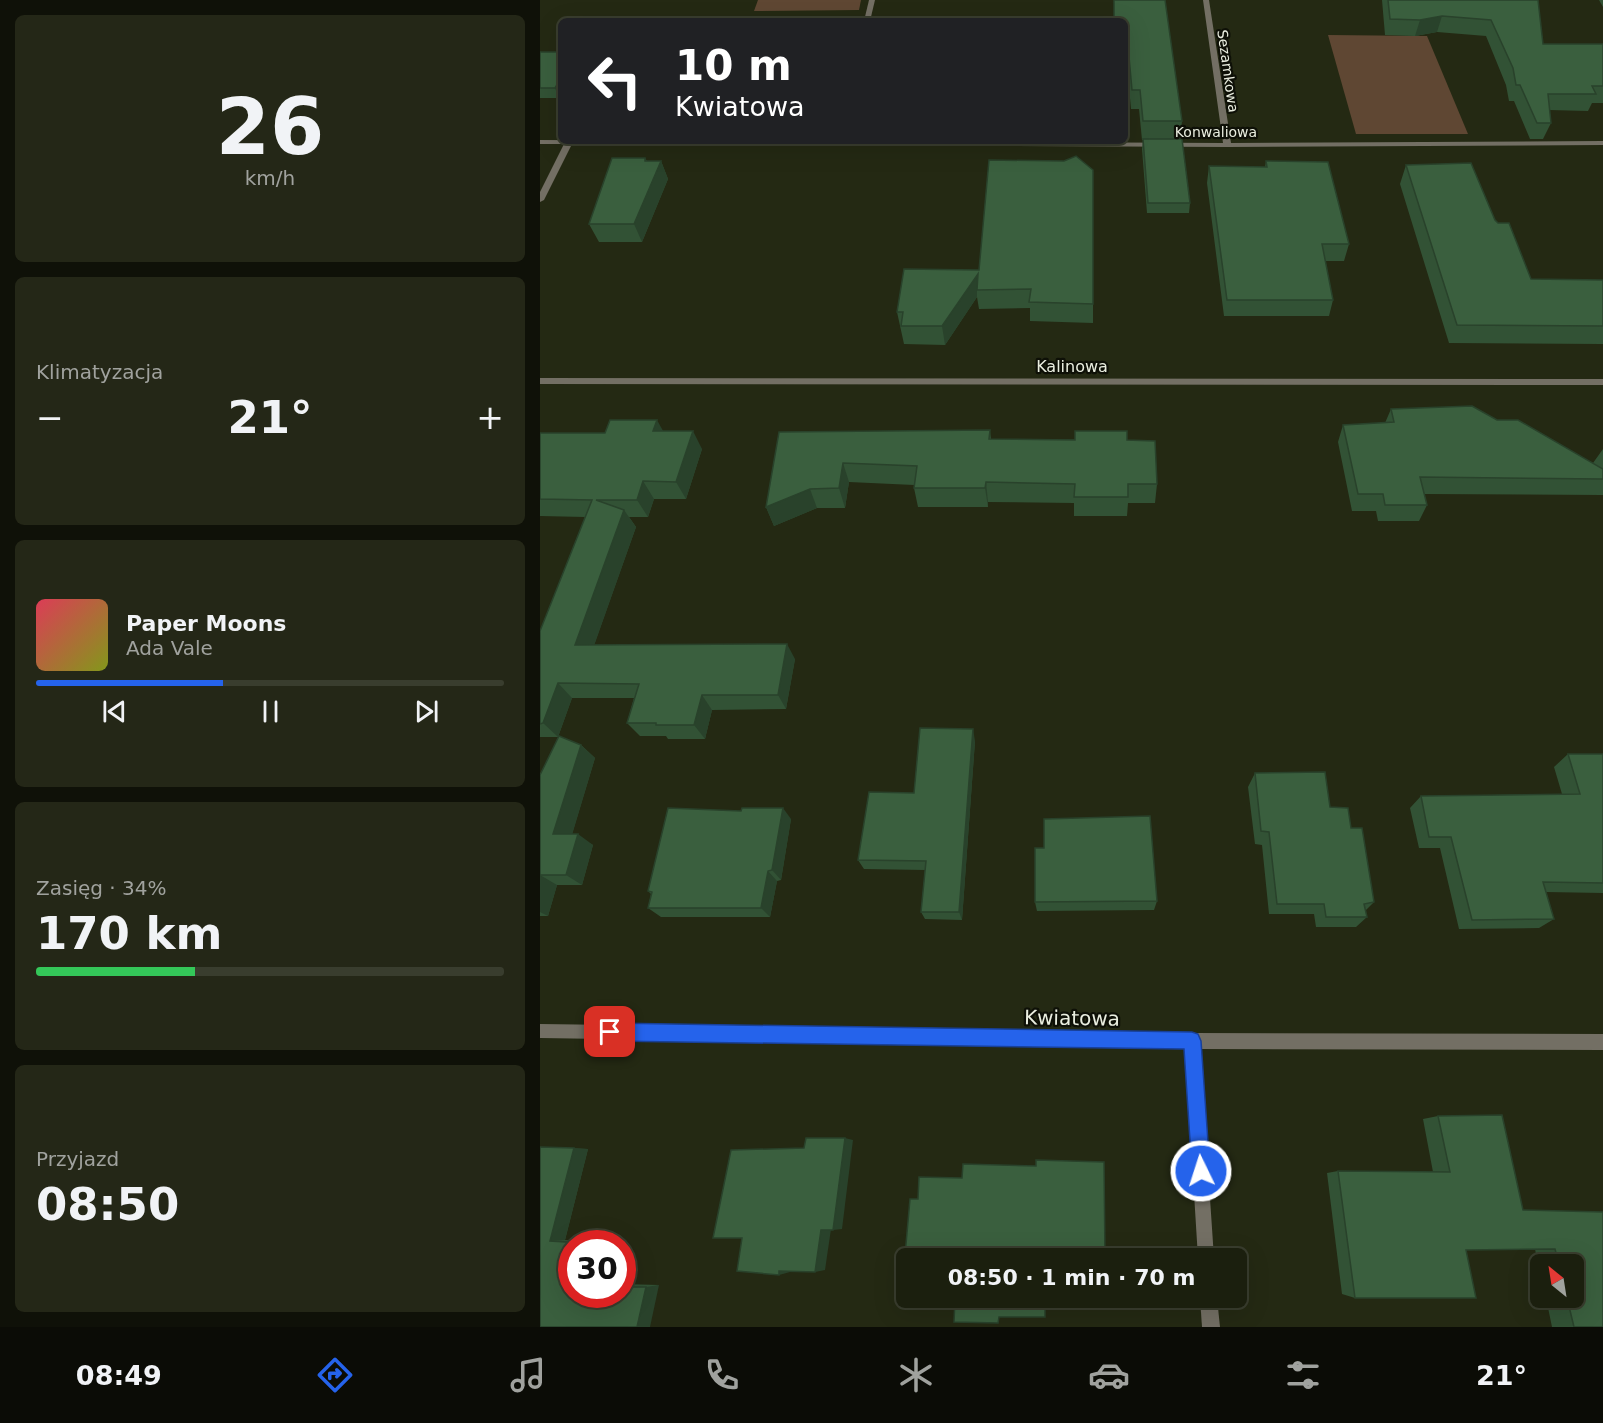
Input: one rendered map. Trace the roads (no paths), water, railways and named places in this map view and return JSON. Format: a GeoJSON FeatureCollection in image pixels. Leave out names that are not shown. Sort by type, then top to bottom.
{"type":"FeatureCollection","features":[{"type":"Feature","properties":{"kind":"street"},"geometry":{"type":"LineString","coordinates":[[868,18],[872,0]]}},
{"type":"Feature","properties":{"kind":"street","name":"Sezamkowa"},"geometry":{"type":"LineString","coordinates":[[1206,0],[1227,145]]}},
{"type":"Feature","properties":{"kind":"street","name":"Konwaliowa"},"geometry":{"type":"LineString","coordinates":[[540,142],[558,142]]}},
{"type":"Feature","properties":{"kind":"street"},"geometry":{"type":"LineString","coordinates":[[540,200],[568,144]]}},
{"type":"Feature","properties":{"kind":"street","name":"Konwaliowa"},"geometry":{"type":"LineString","coordinates":[[1097,144],[1603,144]]}},
{"type":"Feature","properties":{"kind":"street","name":"Kalinowa"},"geometry":{"type":"LineString","coordinates":[[540,381],[1603,382]]}},
{"type":"Feature","properties":{"kind":"street","name":"Kwiatowa"},"geometry":{"type":"LineString","coordinates":[[540,1031],[1192,1041],[1603,1042]]}},
{"type":"Feature","properties":{"kind":"street"},"geometry":{"type":"LineString","coordinates":[[1192,1041],[1205,1248]]}},
{"type":"Feature","properties":{"kind":"street"},"geometry":{"type":"LineString","coordinates":[[1210,1308],[1211,1327]]}}]}
